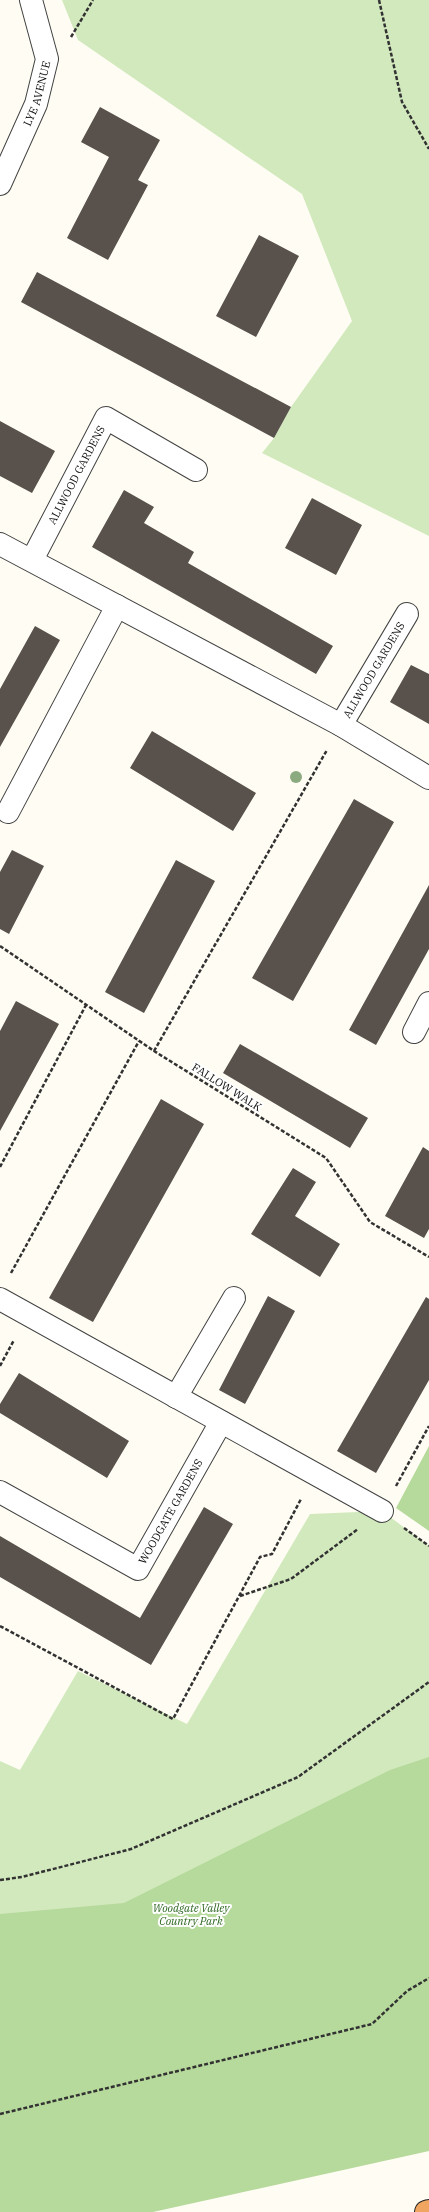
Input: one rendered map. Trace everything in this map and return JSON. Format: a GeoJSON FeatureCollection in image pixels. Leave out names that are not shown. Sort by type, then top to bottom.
{"type":"FeatureCollection","features":[{"type":"Feature","properties":{"kind":"street","name":"LYE AVENUE"},"geometry":{"type":"LineString","coordinates":[[0,184],[36,104],[47,59],[31,0]]}},
{"type":"Feature","properties":{"kind":"street","name":"ALLWOOD GARDENS"},"geometry":{"type":"LineString","coordinates":[[32,560],[106,418],[196,470]]}},
{"type":"Feature","properties":{"kind":"street","name":"ALLWOOD GARDENS"},"geometry":{"type":"LineString","coordinates":[[0,544],[341,725],[429,778]]}},
{"type":"Feature","properties":{"kind":"street"},"geometry":{"type":"LineString","coordinates":[[8,812],[117,606]]}},
{"type":"Feature","properties":{"kind":"street","name":"ALLWOOD GARDENS"},"geometry":{"type":"LineString","coordinates":[[341,725],[407,614]]}},
{"type":"Feature","properties":{"kind":"street"},"geometry":{"type":"LineString","coordinates":[[414,1032],[429,1003]]}},
{"type":"Feature","properties":{"kind":"street"},"geometry":{"type":"LineString","coordinates":[[4,1290],[176,1398],[382,1511]]}},
{"type":"Feature","properties":{"kind":"street"},"geometry":{"type":"LineString","coordinates":[[176,1398],[234,1298]]}},
{"type":"Feature","properties":{"kind":"street","name":"WOODGATE GARDENS"},"geometry":{"type":"LineString","coordinates":[[0,1492],[138,1569],[221,1422]]}},
{"type":"Feature","properties":{"kind":"path"},"geometry":{"type":"LineString","coordinates":[[47,59],[72,37],[93,0]]}},
{"type":"Feature","properties":{"kind":"path"},"geometry":{"type":"LineString","coordinates":[[379,0],[402,102],[429,149]]}},
{"type":"Feature","properties":{"kind":"path"},"geometry":{"type":"LineString","coordinates":[[154,1051],[341,725]]}},
{"type":"Feature","properties":{"kind":"path","name":"FALLOW WALK"},"geometry":{"type":"LineString","coordinates":[[0,946],[154,1051],[326,1158],[370,1222],[429,1257]]}},
{"type":"Feature","properties":{"kind":"path"},"geometry":{"type":"LineString","coordinates":[[0,1167],[86,1004]]}},
{"type":"Feature","properties":{"kind":"path"},"geometry":{"type":"LineString","coordinates":[[4,1290],[139,1041]]}},
{"type":"Feature","properties":{"kind":"path"},"geometry":{"type":"LineString","coordinates":[[239,1596],[291,1579],[382,1511],[429,1426]]}},
{"type":"Feature","properties":{"kind":"path"},"geometry":{"type":"LineString","coordinates":[[0,1626],[173,1719],[260,1557],[272,1554],[315,1474]]}},
{"type":"Feature","properties":{"kind":"path"},"geometry":{"type":"LineString","coordinates":[[0,1880],[22,1877],[131,1848],[298,1777],[429,1682]]}},
{"type":"Feature","properties":{"kind":"path"},"geometry":{"type":"LineString","coordinates":[[0,2114],[372,2024],[407,1991],[429,1978]]}},
{"type":"Feature","properties":{"kind":"green space"},"geometry":{"type":"Polygon","coordinates":[[[62,0],[429,0],[429,536],[262,453],[274,438],[291,407],[352,321],[302,194],[78,40],[62,0]]]}},
{"type":"Feature","properties":{"kind":"green space"},"geometry":{"type":"Polygon","coordinates":[[[429,1446],[429,1531],[396,1508],[429,1446]]]}},
{"type":"Feature","properties":{"kind":"green space","name":"Woodgate Valley Country Park"},"geometry":{"type":"Polygon","coordinates":[[[382,1511],[429,1546],[429,2061],[0,2147],[0,1761],[20,1770],[78,1671],[187,1724],[310,1514],[382,1511]]]}},
{"type":"Feature","properties":{"kind":"green space"},"geometry":{"type":"Polygon","coordinates":[[[429,1757],[429,2151],[153,2212],[0,2212],[0,1914],[124,1903],[390,1770],[429,1757]]]}},
{"type":"Feature","properties":{"kind":"building"},"geometry":{"type":"Polygon","coordinates":[[[100,107],[160,140],[138,180],[148,185],[108,260],[67,238],[109,157],[81,142],[100,107]]]}},
{"type":"Feature","properties":{"kind":"building"},"geometry":{"type":"Polygon","coordinates":[[[259,235],[299,256],[256,337],[216,316],[259,235]]]}},
{"type":"Feature","properties":{"kind":"building"},"geometry":{"type":"Polygon","coordinates":[[[37,272],[291,407],[274,438],[21,302],[37,272]]]}},
{"type":"Feature","properties":{"kind":"building"},"geometry":{"type":"Polygon","coordinates":[[[0,421],[55,451],[32,493],[0,476],[0,421]]]}},
{"type":"Feature","properties":{"kind":"building"},"geometry":{"type":"Polygon","coordinates":[[[124,490],[154,507],[144,523],[194,552],[188,563],[333,646],[316,674],[92,547],[124,490]]]}},
{"type":"Feature","properties":{"kind":"building"},"geometry":{"type":"Polygon","coordinates":[[[312,498],[362,525],[336,575],[285,548],[312,498]]]}},
{"type":"Feature","properties":{"kind":"building"},"geometry":{"type":"Polygon","coordinates":[[[35,626],[60,640],[0,747],[0,689],[35,626]]]}},
{"type":"Feature","properties":{"kind":"building"},"geometry":{"type":"Polygon","coordinates":[[[411,665],[429,674],[429,724],[390,702],[411,665]]]}},
{"type":"Feature","properties":{"kind":"building"},"geometry":{"type":"Polygon","coordinates":[[[152,731],[256,793],[233,831],[130,768],[152,731]]]}},
{"type":"Feature","properties":{"kind":"building"},"geometry":{"type":"Polygon","coordinates":[[[354,799],[394,822],[293,1001],[252,978],[354,799]]]}},
{"type":"Feature","properties":{"kind":"building"},"geometry":{"type":"Polygon","coordinates":[[[12,850],[44,866],[9,934],[0,929],[0,872],[12,850]]]}},
{"type":"Feature","properties":{"kind":"building"},"geometry":{"type":"Polygon","coordinates":[[[176,860],[215,881],[144,1013],[105,992],[176,860]]]}},
{"type":"Feature","properties":{"kind":"building"},"geometry":{"type":"Polygon","coordinates":[[[429,885],[429,949],[376,1045],[349,1030],[429,885]]]}},
{"type":"Feature","properties":{"kind":"building"},"geometry":{"type":"Polygon","coordinates":[[[16,1001],[59,1024],[0,1131],[0,1031],[16,1001]]]}},
{"type":"Feature","properties":{"kind":"building"},"geometry":{"type":"Polygon","coordinates":[[[240,1044],[368,1118],[350,1148],[223,1073],[240,1044]]]}},
{"type":"Feature","properties":{"kind":"building"},"geometry":{"type":"Polygon","coordinates":[[[161,1099],[204,1124],[93,1322],[49,1298],[161,1099]]]}},
{"type":"Feature","properties":{"kind":"building"},"geometry":{"type":"Polygon","coordinates":[[[423,1147],[429,1151],[429,1229],[424,1238],[385,1216],[423,1147]]]}},
{"type":"Feature","properties":{"kind":"building"},"geometry":{"type":"Polygon","coordinates":[[[293,1168],[316,1182],[295,1216],[340,1244],[320,1277],[251,1234],[293,1168]]]}},
{"type":"Feature","properties":{"kind":"building"},"geometry":{"type":"Polygon","coordinates":[[[268,1296],[295,1311],[245,1404],[219,1390],[268,1296]]]}},
{"type":"Feature","properties":{"kind":"building"},"geometry":{"type":"Polygon","coordinates":[[[426,1297],[429,1299],[429,1380],[376,1473],[337,1451],[426,1297]]]}},
{"type":"Feature","properties":{"kind":"building"},"geometry":{"type":"Polygon","coordinates":[[[19,1373],[129,1441],[107,1478],[0,1413],[0,1404],[19,1373]]]}},
{"type":"Feature","properties":{"kind":"building"},"geometry":{"type":"Polygon","coordinates":[[[204,1507],[233,1524],[151,1665],[0,1577],[0,1536],[140,1618],[204,1507]]]}}]}
